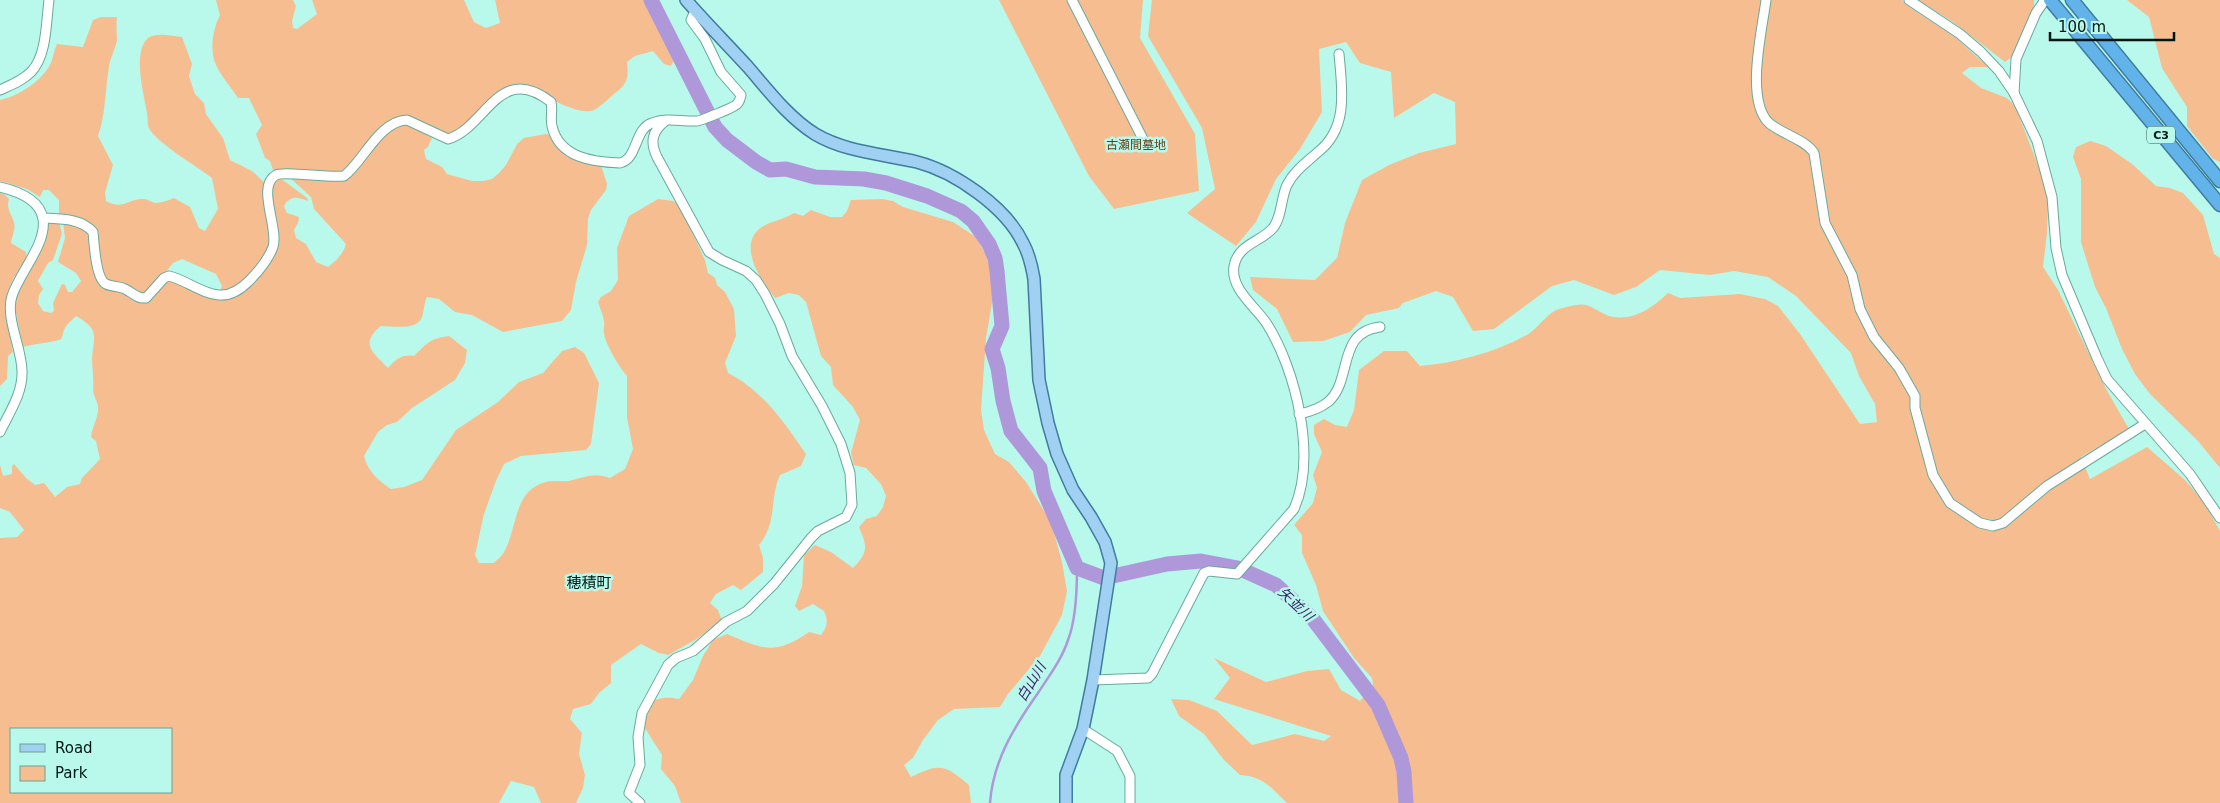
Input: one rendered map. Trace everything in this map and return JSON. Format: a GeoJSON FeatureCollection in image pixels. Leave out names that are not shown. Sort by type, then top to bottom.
{"type":"FeatureCollection","features":[{"type":"Feature","properties":{"kind":"highway","name":"C3"},"geometry":{"type":"LineString","coordinates":[[2050,0],[2220,205]]}},
{"type":"Feature","properties":{"kind":"highway","name":"C3"},"geometry":{"type":"LineString","coordinates":[[2072,0],[2220,181]]}},
{"type":"Feature","properties":{"kind":"main road"},"geometry":{"type":"LineString","coordinates":[[686,0],[786,110],[806,128],[833,143],[918,162],[942,170],[986,200],[1002,214],[1023,243],[1032,266],[1036,291],[1039,380],[1057,454],[1073,490],[1092,517],[1105,542],[1110,564],[1093,680],[1083,729],[1066,775],[1066,803]]}},
{"type":"Feature","properties":{"kind":"street"},"geometry":{"type":"LineString","coordinates":[[0,90],[21,81],[37,65],[42,50],[49,0]]}},
{"type":"Feature","properties":{"kind":"street"},"geometry":{"type":"LineString","coordinates":[[1072,0],[1145,143]]}},
{"type":"Feature","properties":{"kind":"street"},"geometry":{"type":"LineString","coordinates":[[1766,0],[1757,75],[1760,109],[1764,117],[1777,129],[1808,146],[1814,153],[1825,223],[1852,275],[1860,308],[1874,337],[1899,368],[1915,396],[1915,408],[1933,475],[1948,500],[1980,523],[1996,525],[2010,517],[2047,486],[2145,424]]}},
{"type":"Feature","properties":{"kind":"street"},"geometry":{"type":"LineString","coordinates":[[1909,0],[1960,34],[1981,52],[1992,62],[2014,93],[2037,141],[2046,169],[2052,197],[2056,248],[2062,275],[2107,380],[2190,474],[2220,518]]}},
{"type":"Feature","properties":{"kind":"street"},"geometry":{"type":"LineString","coordinates":[[2014,93],[2016,59],[2036,13],[2045,0]]}},
{"type":"Feature","properties":{"kind":"street"},"geometry":{"type":"LineString","coordinates":[[43,218],[70,220],[89,228],[93,232],[99,274],[107,284],[124,289],[140,298],[146,298],[164,278],[169,276],[219,296],[240,290],[262,267],[273,247],[274,236],[267,196],[268,184],[272,177],[278,173],[307,176],[344,176],[372,142],[389,127],[402,120],[407,120],[448,138],[459,134],[500,96],[513,90],[527,91],[551,102],[554,131],[561,144],[570,152],[587,161],[620,164],[629,157],[643,130],[651,123],[673,119],[699,121],[734,107],[740,100],[741,95],[721,72],[705,39],[692,23],[691,20],[695,11]]}},
{"type":"Feature","properties":{"kind":"street"},"geometry":{"type":"LineString","coordinates":[[1093,680],[1148,678],[1152,674],[1204,573],[1237,574],[1294,509],[1298,501],[1303,471],[1304,444],[1292,378],[1267,324],[1238,286],[1234,276],[1234,265],[1240,252],[1273,228],[1288,184],[1298,170],[1330,140],[1341,116],[1343,93],[1339,54]]}},
{"type":"Feature","properties":{"kind":"street"},"geometry":{"type":"LineString","coordinates":[[640,803],[628,793],[640,765],[638,727],[650,696],[668,665],[676,658],[693,651],[726,622],[747,611],[774,584],[811,538],[818,531],[846,517],[852,505],[850,473],[841,444],[822,406],[792,356],[780,324],[765,294],[756,280],[746,271],[709,252],[657,157],[652,145],[653,135],[664,122]]}},
{"type":"Feature","properties":{"kind":"street"},"geometry":{"type":"LineString","coordinates":[[0,187],[15,190],[33,201],[43,218],[43,232],[38,245],[12,297],[10,308],[21,364],[22,379],[18,393],[0,432]]}},
{"type":"Feature","properties":{"kind":"street"},"geometry":{"type":"LineString","coordinates":[[1299,414],[1310,412],[1328,402],[1334,394],[1348,355],[1360,334],[1368,328],[1380,327]]}},
{"type":"Feature","properties":{"kind":"street"},"geometry":{"type":"LineString","coordinates":[[1083,729],[1116,751],[1130,776],[1130,803]]}},
{"type":"Feature","properties":{"kind":"green space"},"geometry":{"type":"Polygon","coordinates":[[[216,0],[293,0],[296,6],[292,21],[293,28],[297,29],[317,14],[312,0],[464,0],[474,22],[486,28],[500,23],[495,0],[646,0],[675,58],[671,66],[664,64],[653,51],[635,56],[627,62],[627,77],[622,87],[596,109],[588,111],[578,110],[518,86],[509,86],[501,89],[486,103],[467,128],[452,136],[402,119],[344,174],[277,171],[273,170],[270,161],[265,158],[256,134],[262,125],[249,98],[238,98],[216,65],[213,53],[213,40],[215,27],[220,15],[216,0]]]}},
{"type":"Feature","properties":{"kind":"green space","name":"古瀬間墓地"},"geometry":{"type":"Polygon","coordinates":[[[999,0],[1143,0],[1140,38],[1195,134],[1199,191],[1114,209],[1089,176],[999,0]]]}},
{"type":"Feature","properties":{"kind":"green space"},"geometry":{"type":"Polygon","coordinates":[[[1152,0],[1902,0],[1955,37],[1988,67],[1970,67],[1962,73],[1981,88],[2007,98],[2015,106],[2040,170],[2048,198],[2047,233],[2043,267],[2058,290],[2106,389],[2129,429],[2081,457],[2090,479],[2147,447],[2185,480],[2204,502],[2220,531],[2220,803],[1287,803],[1261,780],[1240,775],[1224,760],[1204,734],[1179,716],[1171,699],[1189,700],[1217,711],[1252,745],[1295,734],[1324,741],[1331,736],[1214,699],[1230,678],[1214,658],[1266,682],[1307,671],[1329,669],[1341,690],[1360,701],[1373,685],[1372,678],[1354,658],[1323,611],[1316,585],[1302,553],[1302,535],[1294,525],[1313,503],[1317,488],[1313,475],[1322,452],[1314,434],[1314,425],[1324,419],[1335,425],[1347,427],[1354,410],[1359,370],[1384,351],[1407,351],[1420,366],[1448,362],[1476,356],[1518,340],[1530,333],[1552,313],[1569,306],[1586,305],[1607,315],[1622,317],[1644,311],[1668,293],[1680,298],[1740,294],[1765,299],[1778,306],[1800,334],[1860,424],[1877,422],[1875,404],[1859,376],[1851,353],[1796,296],[1768,277],[1734,271],[1710,275],[1660,270],[1636,287],[1614,295],[1574,280],[1552,286],[1494,329],[1473,331],[1453,297],[1436,291],[1403,303],[1399,308],[1366,315],[1350,332],[1323,341],[1293,342],[1277,309],[1253,290],[1250,277],[1315,280],[1337,258],[1345,223],[1362,180],[1389,165],[1419,153],[1456,144],[1455,102],[1434,93],[1394,118],[1391,72],[1360,63],[1346,42],[1319,49],[1322,112],[1300,149],[1276,179],[1256,222],[1236,246],[1187,213],[1215,189],[1202,128],[1148,36],[1152,0]]]}},
{"type":"Feature","properties":{"kind":"green space"},"geometry":{"type":"Polygon","coordinates":[[[1918,0],[2034,0],[2034,6],[2013,56],[2005,62],[1953,22],[1918,0]]]}},
{"type":"Feature","properties":{"kind":"green space"},"geometry":{"type":"Polygon","coordinates":[[[2127,0],[2220,0],[2220,162],[2213,159],[2187,126],[2187,107],[2162,68],[2149,17],[2127,0]]]}},
{"type":"Feature","properties":{"kind":"green space"},"geometry":{"type":"Polygon","coordinates":[[[101,17],[117,17],[117,40],[110,64],[104,110],[98,136],[113,165],[105,193],[106,201],[117,205],[138,199],[145,199],[155,203],[174,198],[190,207],[199,228],[205,231],[218,209],[212,178],[159,140],[148,125],[140,74],[143,45],[148,38],[155,35],[182,37],[192,64],[189,76],[195,94],[204,103],[206,114],[223,138],[230,160],[252,171],[266,184],[273,236],[261,265],[239,288],[219,294],[222,286],[216,274],[182,259],[173,263],[146,297],[103,278],[94,232],[59,218],[59,200],[49,190],[43,190],[40,197],[27,189],[0,181],[0,100],[15,95],[36,82],[51,63],[57,44],[83,47],[93,20],[101,17]]]}},
{"type":"Feature","properties":{"kind":"green space"},"geometry":{"type":"Polygon","coordinates":[[[405,122],[432,138],[428,147],[424,150],[426,159],[442,167],[447,174],[472,181],[492,179],[506,165],[517,144],[524,138],[546,134],[551,135],[580,159],[601,165],[607,184],[606,190],[591,210],[588,219],[587,245],[576,282],[571,310],[562,321],[503,332],[472,315],[455,312],[439,299],[427,297],[422,317],[415,324],[404,327],[381,326],[374,332],[371,338],[370,343],[373,352],[388,368],[400,358],[414,356],[430,342],[438,338],[449,336],[467,350],[465,363],[455,380],[412,408],[397,422],[387,425],[378,432],[364,456],[368,467],[374,475],[391,489],[404,487],[422,480],[456,430],[498,402],[519,382],[543,373],[562,351],[575,347],[584,353],[599,383],[591,444],[586,450],[521,456],[504,464],[484,514],[475,555],[479,563],[494,563],[503,553],[522,501],[535,486],[549,481],[569,481],[599,475],[610,478],[625,469],[633,449],[627,417],[627,376],[617,362],[605,338],[604,319],[598,302],[601,297],[611,291],[618,280],[617,248],[629,216],[658,199],[673,201],[679,204],[705,260],[708,273],[715,278],[717,285],[725,292],[734,309],[736,336],[725,363],[728,373],[752,389],[772,408],[806,454],[801,466],[780,475],[769,528],[759,545],[763,558],[763,572],[741,590],[733,585],[716,594],[710,603],[718,610],[722,621],[695,640],[668,655],[659,653],[641,644],[611,665],[611,683],[599,693],[591,704],[573,709],[570,719],[582,733],[579,754],[585,775],[583,788],[576,803],[541,803],[534,787],[511,781],[499,803],[0,803],[0,538],[17,537],[24,530],[10,512],[0,508],[0,465],[3,476],[12,474],[12,466],[14,464],[35,485],[44,483],[55,497],[67,487],[80,484],[82,478],[100,459],[96,441],[91,437],[98,408],[93,389],[92,358],[94,334],[92,329],[76,316],[64,329],[61,339],[23,347],[14,304],[21,285],[46,240],[48,224],[53,220],[59,221],[62,234],[53,260],[48,263],[38,281],[43,289],[39,295],[38,303],[43,311],[51,313],[54,311],[53,303],[62,284],[65,285],[68,292],[72,292],[81,281],[76,273],[58,262],[65,238],[63,222],[67,221],[91,233],[97,277],[140,300],[168,278],[225,298],[271,256],[269,194],[271,185],[276,180],[283,180],[307,198],[308,201],[297,198],[289,200],[284,206],[287,213],[299,217],[294,230],[296,238],[306,244],[316,262],[328,267],[337,259],[346,244],[314,209],[311,197],[288,176],[339,180],[388,131],[405,122]]]}},
{"type":"Feature","properties":{"kind":"green space"},"geometry":{"type":"Polygon","coordinates":[[[2090,141],[2106,146],[2132,164],[2156,186],[2170,188],[2183,193],[2203,215],[2214,254],[2220,258],[2220,468],[2198,441],[2150,394],[2135,374],[2095,287],[2081,242],[2081,179],[2073,157],[2076,147],[2090,141]]]}},
{"type":"Feature","properties":{"kind":"green space"},"geometry":{"type":"Polygon","coordinates":[[[0,193],[9,199],[8,208],[14,222],[11,243],[26,252],[27,257],[13,279],[8,292],[6,307],[13,352],[8,356],[7,379],[0,386],[0,193]]]}},
{"type":"Feature","properties":{"kind":"green space"},"geometry":{"type":"Polygon","coordinates":[[[882,199],[953,222],[976,237],[986,255],[993,279],[992,303],[986,338],[981,410],[984,430],[995,454],[1009,462],[1026,482],[1051,522],[1062,562],[1067,591],[1062,615],[1040,656],[1008,694],[1000,707],[954,709],[938,720],[923,740],[913,758],[904,765],[911,777],[928,769],[935,768],[942,768],[954,773],[969,785],[971,803],[681,803],[675,786],[661,769],[662,755],[643,725],[648,704],[663,698],[679,699],[693,680],[703,656],[713,640],[727,634],[768,648],[786,645],[809,632],[821,635],[827,623],[824,611],[813,604],[799,611],[795,606],[802,586],[804,555],[815,545],[831,552],[853,568],[862,558],[865,549],[864,539],[859,527],[866,519],[877,516],[883,507],[886,496],[881,484],[866,468],[854,465],[851,453],[860,420],[853,407],[833,385],[831,367],[821,356],[806,302],[799,295],[789,293],[775,298],[758,273],[751,252],[751,243],[755,234],[762,227],[794,213],[803,216],[811,210],[830,217],[842,217],[847,211],[851,200],[882,199]]]}},
{"type":"Feature","properties":{"kind":"waterway","name":"矢並川"},"geometry":{"type":"LineString","coordinates":[[651,0],[715,127],[727,140],[756,162],[770,170],[786,169],[815,177],[864,179],[886,183],[927,196],[961,211],[973,221],[989,244],[995,258],[1002,326],[992,349],[998,368],[1003,401],[1011,431],[1040,468],[1044,491],[1077,568],[1104,578],[1167,564],[1201,561],[1238,568],[1276,585],[1313,619],[1378,705],[1401,758],[1406,803]]}},
{"type":"Feature","properties":{"kind":"waterway","name":"白山川"},"geometry":{"type":"LineString","coordinates":[[990,803],[995,773],[1006,745],[1055,667],[1071,632],[1076,595],[1077,568]]}},
{"type":"Feature","properties":{"kind":"district","name":"穂積町"},"geometry":{"type":"Point","coordinates":[589,583]}}]}
